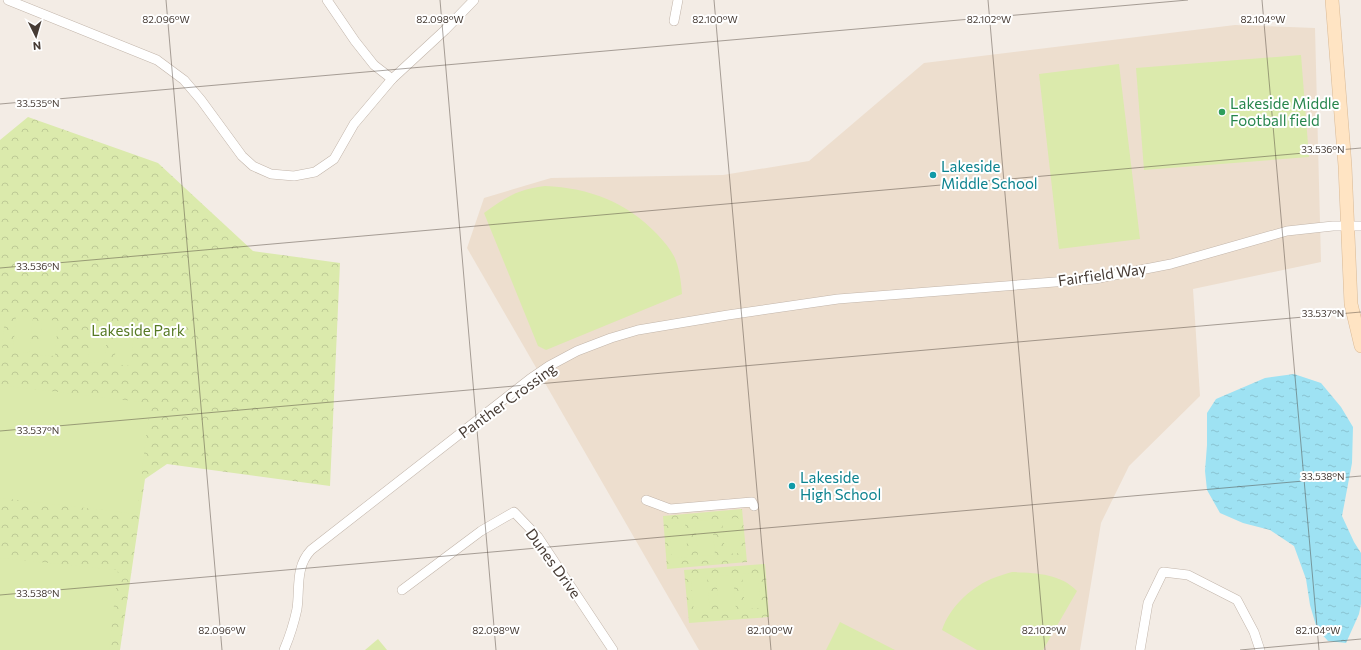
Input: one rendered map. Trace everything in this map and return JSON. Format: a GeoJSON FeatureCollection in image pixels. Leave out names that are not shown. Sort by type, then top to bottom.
{"type":"FeatureCollection","features":[{"type":"Feature","properties":{"kind":"street"},"geometry":{"type":"LineString","coordinates":[[8,0],[157,60],[184,80],[242,156],[254,166],[271,174],[294,176],[315,172],[334,159],[354,124],[392,79],[445,30],[474,0]]}},
{"type":"Feature","properties":{"kind":"street"},"geometry":{"type":"LineString","coordinates":[[327,0],[355,41],[374,65],[392,79]]}},
{"type":"Feature","properties":{"kind":"street"},"geometry":{"type":"LineString","coordinates":[[674,21],[678,0]]}},
{"type":"Feature","properties":{"kind":"street"},"geometry":{"type":"LineString","coordinates":[[1332,0],[1344,158],[1351,304],[1361,346]]}},
{"type":"Feature","properties":{"kind":"street","name":"Fairfield Way"},"geometry":{"type":"LineString","coordinates":[[838,299],[1094,279],[1171,264],[1287,231],[1333,226],[1361,226]]}},
{"type":"Feature","properties":{"kind":"street","name":"Panther Crossing"},"geometry":{"type":"LineString","coordinates":[[284,650],[294,624],[299,577],[304,557],[310,550],[530,379],[549,366],[577,351],[610,338],[638,330],[838,299]]}},
{"type":"Feature","properties":{"kind":"street"},"geometry":{"type":"LineString","coordinates":[[646,500],[670,509],[752,502],[754,506]]}},
{"type":"Feature","properties":{"kind":"street","name":"Dunes Drive"},"geometry":{"type":"LineString","coordinates":[[402,590],[481,531],[514,512],[538,537],[613,650]]}},
{"type":"Feature","properties":{"kind":"street"},"geometry":{"type":"LineString","coordinates":[[1140,650],[1148,603],[1163,572],[1188,575],[1237,600],[1254,632],[1260,650]]}},
{"type":"Feature","properties":{"kind":"shaded area"},"geometry":{"type":"Polygon","coordinates":[[[1235,25],[1315,28],[1321,262],[1193,289],[1200,396],[1129,466],[1101,523],[1080,650],[699,650],[467,248],[484,198],[551,178],[723,175],[809,161],[924,63],[1235,25]]]}},
{"type":"Feature","properties":{"kind":"green space","name":"Lakeside Middle Football field"},"geometry":{"type":"Polygon","coordinates":[[[1301,55],[1309,157],[1144,170],[1136,68],[1301,55]]]}},
{"type":"Feature","properties":{"kind":"green space"},"geometry":{"type":"Polygon","coordinates":[[[1119,64],[1140,239],[1059,249],[1039,74],[1119,64]]]}},
{"type":"Feature","properties":{"kind":"green space","name":"Lakeside Park"},"geometry":{"type":"Polygon","coordinates":[[[28,117],[158,163],[253,251],[340,263],[330,486],[167,464],[145,479],[120,650],[0,650],[0,140],[28,117]]]}},
{"type":"Feature","properties":{"kind":"green space"},"geometry":{"type":"Polygon","coordinates":[[[545,186],[561,187],[592,194],[620,205],[633,213],[657,234],[670,250],[677,265],[681,281],[682,294],[546,350],[538,346],[484,213],[499,202],[513,195],[527,189],[545,186]]]}},
{"type":"Feature","properties":{"kind":"green space"},"geometry":{"type":"Polygon","coordinates":[[[0,314],[5,315],[2,350],[0,350],[0,314]]]}},
{"type":"Feature","properties":{"kind":"green space"},"geometry":{"type":"Polygon","coordinates":[[[16,316],[33,318],[29,353],[13,351],[16,316]]]}},
{"type":"Feature","properties":{"kind":"green space"},"geometry":{"type":"Polygon","coordinates":[[[42,319],[58,321],[55,356],[39,355],[42,319]]]}},
{"type":"Feature","properties":{"kind":"green space"},"geometry":{"type":"Polygon","coordinates":[[[92,326],[108,328],[104,363],[88,362],[92,326]]]}},
{"type":"Feature","properties":{"kind":"green space"},"geometry":{"type":"Polygon","coordinates":[[[118,329],[134,331],[131,366],[114,364],[118,329]]]}},
{"type":"Feature","properties":{"kind":"green space"},"geometry":{"type":"Polygon","coordinates":[[[0,385],[150,403],[137,514],[0,498],[0,385]]]}},
{"type":"Feature","properties":{"kind":"green space"},"geometry":{"type":"Polygon","coordinates":[[[742,509],[747,562],[667,569],[663,516],[742,509]]]}},
{"type":"Feature","properties":{"kind":"green space"},"geometry":{"type":"Polygon","coordinates":[[[738,518],[741,553],[725,554],[722,519],[738,518]]]}},
{"type":"Feature","properties":{"kind":"green space"},"geometry":{"type":"Polygon","coordinates":[[[712,520],[715,555],[698,556],[695,521],[712,520]]]}},
{"type":"Feature","properties":{"kind":"green space"},"geometry":{"type":"Polygon","coordinates":[[[685,522],[688,557],[672,558],[669,523],[685,522]]]}},
{"type":"Feature","properties":{"kind":"green space"},"geometry":{"type":"Polygon","coordinates":[[[0,558],[118,570],[109,650],[0,650],[0,558]]]}},
{"type":"Feature","properties":{"kind":"green space"},"geometry":{"type":"Polygon","coordinates":[[[765,564],[769,617],[689,623],[684,570],[765,564]]]}},
{"type":"Feature","properties":{"kind":"green space"},"geometry":{"type":"Polygon","coordinates":[[[1012,572],[1055,577],[1070,585],[1077,591],[1043,650],[977,650],[942,630],[955,606],[968,593],[991,579],[1012,572]]]}},
{"type":"Feature","properties":{"kind":"green space"},"geometry":{"type":"Polygon","coordinates":[[[758,573],[761,608],[745,609],[742,574],[758,573]]]}},
{"type":"Feature","properties":{"kind":"green space"},"geometry":{"type":"Polygon","coordinates":[[[733,575],[736,610],[719,611],[716,576],[733,575]]]}},
{"type":"Feature","properties":{"kind":"green space"},"geometry":{"type":"Polygon","coordinates":[[[707,577],[710,612],[694,613],[691,579],[707,577]]]}},
{"type":"Feature","properties":{"kind":"green space"},"geometry":{"type":"Polygon","coordinates":[[[840,622],[895,650],[826,650],[840,622]]]}},
{"type":"Feature","properties":{"kind":"green space"},"geometry":{"type":"Polygon","coordinates":[[[378,639],[387,650],[365,650],[378,639]]]}},
{"type":"Feature","properties":{"kind":"water"},"geometry":{"type":"Polygon","coordinates":[[[1294,374],[1321,383],[1341,407],[1353,427],[1352,463],[1342,516],[1354,542],[1361,553],[1361,604],[1359,614],[1346,643],[1328,641],[1317,629],[1310,605],[1306,579],[1294,546],[1270,530],[1243,523],[1220,513],[1207,490],[1205,471],[1207,413],[1216,399],[1265,378],[1294,374]]]}},
{"type":"Feature","properties":{"kind":"place","name":"Lakeside Middle Football field"},"geometry":{"type":"Point","coordinates":[1222,112]}},
{"type":"Feature","properties":{"kind":"place","name":"Lakeside Middle School"},"geometry":{"type":"Point","coordinates":[933,175]}},
{"type":"Feature","properties":{"kind":"place","name":"Lakeside High School"},"geometry":{"type":"Point","coordinates":[792,486]}}]}
